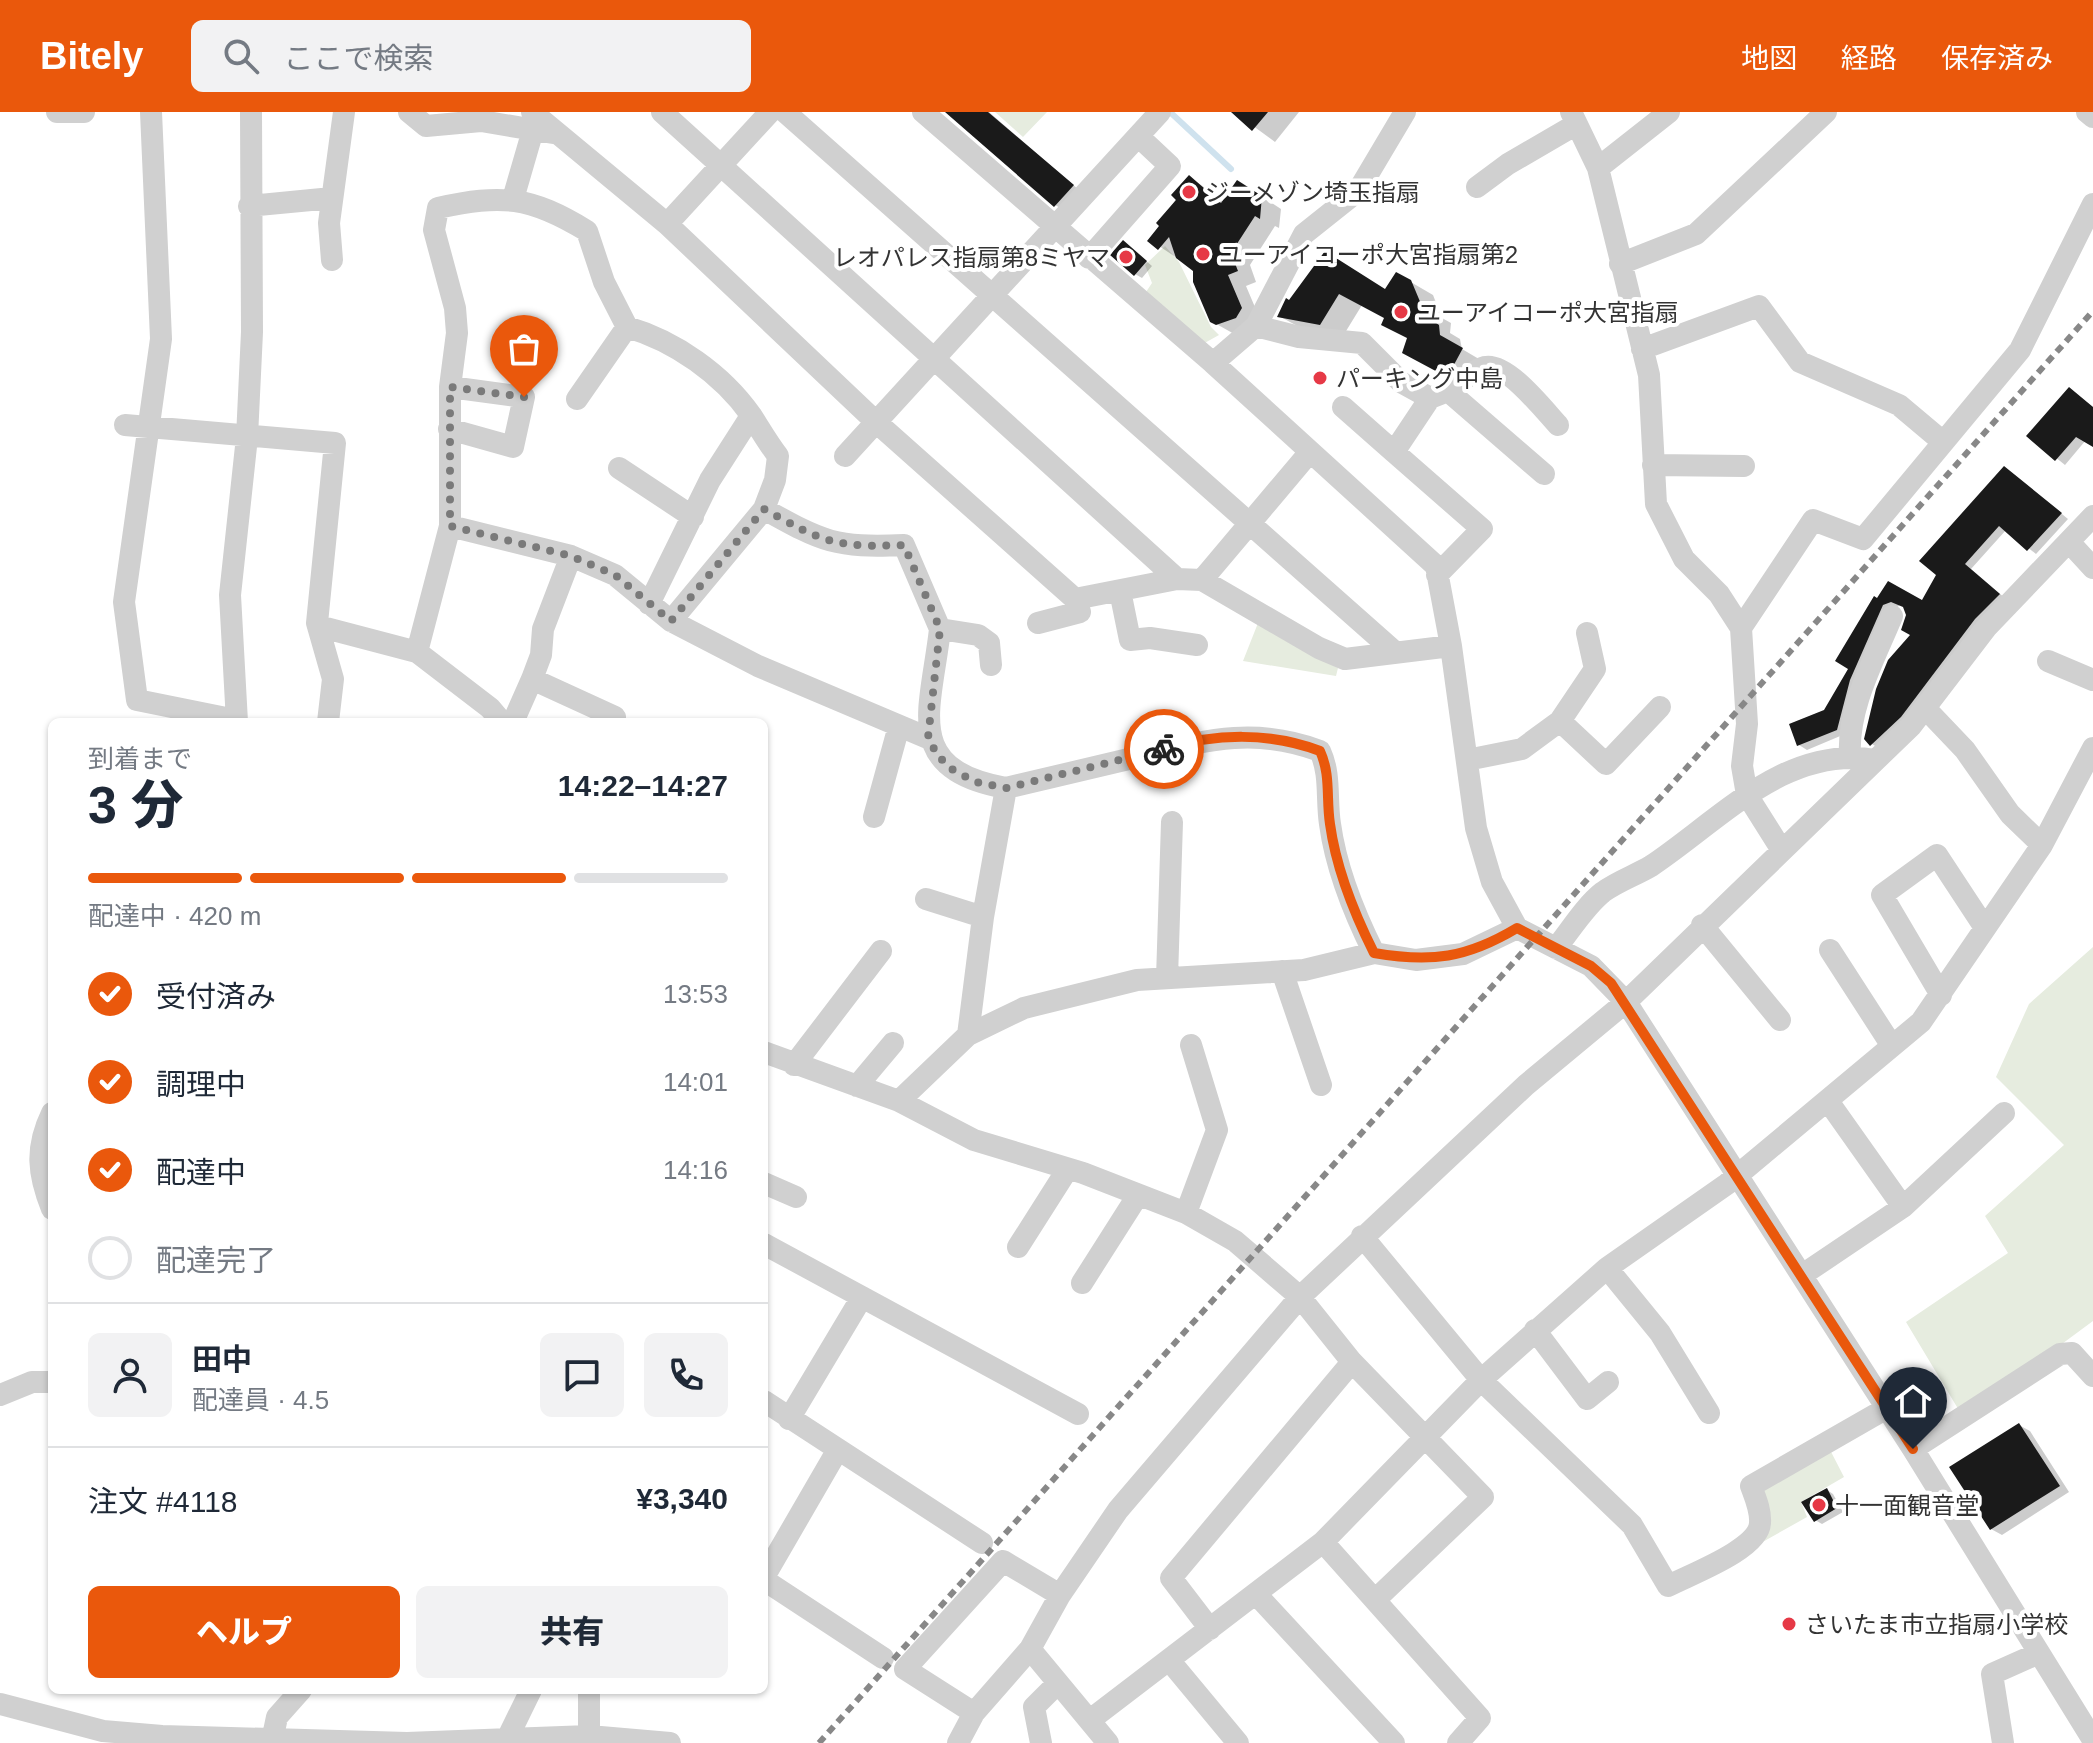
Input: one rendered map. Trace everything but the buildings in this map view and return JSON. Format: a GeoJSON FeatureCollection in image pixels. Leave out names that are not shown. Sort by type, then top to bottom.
{"type":"FeatureCollection","features":[{"type":"Feature","properties":{"kind":"street"},"geometry":{"type":"LineString","coordinates":[[57,112],[84,112]]}},
{"type":"Feature","properties":{"kind":"street"},"geometry":{"type":"LineString","coordinates":[[151,112],[161,339],[152,427],[124,602],[137,700],[222,718]]}},
{"type":"Feature","properties":{"kind":"street"},"geometry":{"type":"LineString","coordinates":[[236,718],[230,595],[247,437],[252,332],[249,206],[251,112]]}},
{"type":"Feature","properties":{"kind":"street"},"geometry":{"type":"LineString","coordinates":[[332,260],[329,223],[344,112]]}},
{"type":"Feature","properties":{"kind":"street"},"geometry":{"type":"LineString","coordinates":[[662,112],[1177,579]]}},
{"type":"Feature","properties":{"kind":"street"},"geometry":{"type":"LineString","coordinates":[[667,224],[770,112]]}},
{"type":"Feature","properties":{"kind":"street"},"geometry":{"type":"LineString","coordinates":[[785,112],[1396,653]]}},
{"type":"Feature","properties":{"kind":"street"},"geometry":{"type":"LineString","coordinates":[[923,112],[1213,363],[1436,566],[1482,854],[1492,882],[1517,928],[1591,966],[1626,1002],[1913,1449],[2093,1740]]}},
{"type":"Feature","properties":{"kind":"street"},"geometry":{"type":"LineString","coordinates":[[845,456],[1160,112]]}},
{"type":"Feature","properties":{"kind":"street"},"geometry":{"type":"LineString","coordinates":[[1213,363],[1256,326],[1304,234],[1358,191],[1405,112]]}},
{"type":"Feature","properties":{"kind":"street"},"geometry":{"type":"LineString","coordinates":[[1598,168],[1669,112]]}},
{"type":"Feature","properties":{"kind":"street"},"geometry":{"type":"LineString","coordinates":[[1620,264],[1696,234],[1826,112]]}},
{"type":"Feature","properties":{"kind":"street"},"geometry":{"type":"LineString","coordinates":[[2087,112],[2093,117]]}},
{"type":"Feature","properties":{"kind":"street"},"geometry":{"type":"LineString","coordinates":[[1477,187],[1571,117],[1598,168],[1649,375],[1656,504],[1684,559],[1719,594],[1741,628],[1747,724],[1742,766],[1747,795],[1781,849]]}},
{"type":"Feature","properties":{"kind":"street"},"geometry":{"type":"LineString","coordinates":[[418,119],[539,125],[667,224],[876,422],[1075,599],[1080,612],[1038,623]]}},
{"type":"Feature","properties":{"kind":"street"},"geometry":{"type":"LineString","coordinates":[[513,199],[539,125]]}},
{"type":"Feature","properties":{"kind":"street"},"geometry":{"type":"LineString","coordinates":[[1089,258],[1170,166],[1138,136]]}},
{"type":"Feature","properties":{"kind":"street"},"geometry":{"type":"LineString","coordinates":[[249,206],[332,198]]}},
{"type":"Feature","properties":{"kind":"street"},"geometry":{"type":"LineString","coordinates":[[417,652],[450,526],[450,387],[457,333],[455,308],[434,230],[438,208],[484,198],[513,199],[559,214],[587,231],[604,282],[627,327],[646,332],[713,372],[751,416],[778,456],[775,480],[764,509],[671,621]]}},
{"type":"Feature","properties":{"kind":"street"},"geometry":{"type":"LineString","coordinates":[[1741,628],[1813,520],[1863,539],[2020,350],[2093,204]]}},
{"type":"Feature","properties":{"kind":"street"},"geometry":{"type":"LineString","coordinates":[[1642,349],[1759,306],[1800,362],[1899,405],[1943,442]]}},
{"type":"Feature","properties":{"kind":"street"},"geometry":{"type":"LineString","coordinates":[[1256,326],[1299,337],[1362,343],[1401,382],[1439,395],[1544,474]]}},
{"type":"Feature","properties":{"kind":"street"},"geometry":{"type":"LineString","coordinates":[[577,399],[627,327]]}},
{"type":"Feature","properties":{"kind":"street"},"geometry":{"type":"LineString","coordinates":[[1394,452],[1439,395],[1484,367],[1496,367],[1518,382],[1558,425]]}},
{"type":"Feature","properties":{"kind":"street"},"geometry":{"type":"LineString","coordinates":[[449,429],[513,447],[524,397],[450,387]]}},
{"type":"Feature","properties":{"kind":"street"},"geometry":{"type":"LineString","coordinates":[[1343,407],[1482,529],[1437,575]]}},
{"type":"Feature","properties":{"kind":"street"},"geometry":{"type":"LineString","coordinates":[[649,604],[710,480],[751,416]]}},
{"type":"Feature","properties":{"kind":"street"},"geometry":{"type":"LineString","coordinates":[[125,425],[335,443],[318,626],[333,679],[328,718]]}},
{"type":"Feature","properties":{"kind":"street"},"geometry":{"type":"LineString","coordinates":[[1202,580],[1309,453]]}},
{"type":"Feature","properties":{"kind":"street"},"geometry":{"type":"LineString","coordinates":[[1653,465],[1744,466]]}},
{"type":"Feature","properties":{"kind":"street"},"geometry":{"type":"LineString","coordinates":[[619,468],[693,517]]}},
{"type":"Feature","properties":{"kind":"street"},"geometry":{"type":"LineString","coordinates":[[764,509],[819,539],[854,547],[904,545],[940,629],[928,738],[938,756],[953,770],[976,782],[1006,788],[1184,743],[1233,736],[1294,741],[1320,751],[1328,769],[1330,822],[1337,858],[1374,953]]}},
{"type":"Feature","properties":{"kind":"street"},"geometry":{"type":"LineString","coordinates":[[958,1743],[974,1713],[1030,1649],[1060,1595],[1118,1510],[1300,1297],[1362,1236],[1440,1169],[1526,1085],[1626,1002],[1702,925],[1876,760],[1925,708],[1986,628],[2093,516]]}},
{"type":"Feature","properties":{"kind":"street"},"geometry":{"type":"LineString","coordinates":[[450,526],[571,556],[615,575],[671,621],[758,666],[928,738]]}},
{"type":"Feature","properties":{"kind":"street"},"geometry":{"type":"LineString","coordinates":[[2070,543],[2093,568]]}},
{"type":"Feature","properties":{"kind":"street"},"geometry":{"type":"LineString","coordinates":[[515,718],[541,655],[543,629],[571,556]]}},
{"type":"Feature","properties":{"kind":"street"},"geometry":{"type":"LineString","coordinates":[[1075,599],[1177,579],[1202,580],[1319,648],[1345,659],[1451,646]]}},
{"type":"Feature","properties":{"kind":"street"},"geometry":{"type":"LineString","coordinates":[[1120,591],[1130,640],[1150,638],[1197,645]]}},
{"type":"Feature","properties":{"kind":"street"},"geometry":{"type":"LineString","coordinates":[[1850,756],[1849,738],[1860,695],[1892,616]]}},
{"type":"Feature","properties":{"kind":"street"},"geometry":{"type":"LineString","coordinates":[[318,626],[417,652],[499,718]]}},
{"type":"Feature","properties":{"kind":"street"},"geometry":{"type":"LineString","coordinates":[[940,629],[978,635],[989,643],[991,665]]}},
{"type":"Feature","properties":{"kind":"street"},"geometry":{"type":"LineString","coordinates":[[1467,760],[1522,749],[1560,721],[1595,669],[1587,633]]}},
{"type":"Feature","properties":{"kind":"street"},"geometry":{"type":"LineString","coordinates":[[2048,661],[2093,680]]}},
{"type":"Feature","properties":{"kind":"street"},"geometry":{"type":"LineString","coordinates":[[532,679],[615,718]]}},
{"type":"Feature","properties":{"kind":"street"},"geometry":{"type":"LineString","coordinates":[[1560,721],[1606,764],[1660,707]]}},
{"type":"Feature","properties":{"kind":"street"},"geometry":{"type":"LineString","coordinates":[[1925,708],[1965,750],[2010,814],[2042,845]]}},
{"type":"Feature","properties":{"kind":"street"},"geometry":{"type":"LineString","coordinates":[[874,817],[899,726]]}},
{"type":"Feature","properties":{"kind":"street"},"geometry":{"type":"LineString","coordinates":[[1090,1720],[1323,1542],[1481,1380],[1607,1268],[1737,1176],[1921,1022],[2042,845],[2093,748]]}},
{"type":"Feature","properties":{"kind":"street"},"geometry":{"type":"LineString","coordinates":[[1556,948],[1602,893],[1650,866],[1747,795],[1793,769],[1826,758],[1850,756],[1876,760]]}},
{"type":"Feature","properties":{"kind":"street"},"geometry":{"type":"LineString","coordinates":[[968,1035],[983,917],[1006,788]]}},
{"type":"Feature","properties":{"kind":"street"},"geometry":{"type":"LineString","coordinates":[[1167,978],[1172,822]]}},
{"type":"Feature","properties":{"kind":"street"},"geometry":{"type":"LineString","coordinates":[[1941,995],[1882,895],[1937,855],[1985,928]]}},
{"type":"Feature","properties":{"kind":"street"},"geometry":{"type":"LineString","coordinates":[[926,899],[983,917]]}},
{"type":"Feature","properties":{"kind":"street"},"geometry":{"type":"LineString","coordinates":[[1702,925],[1780,1020]]}},
{"type":"Feature","properties":{"kind":"street"},"geometry":{"type":"LineString","coordinates":[[899,1101],[968,1035],[1024,1008],[1137,980],[1282,971],[1374,953],[1416,960],[1463,954],[1517,928]]}},
{"type":"Feature","properties":{"kind":"street"},"geometry":{"type":"LineString","coordinates":[[1830,950],[1892,1046]]}},
{"type":"Feature","properties":{"kind":"street"},"geometry":{"type":"LineString","coordinates":[[794,1065],[881,951]]}},
{"type":"Feature","properties":{"kind":"street"},"geometry":{"type":"LineString","coordinates":[[1282,971],[1321,1085]]}},
{"type":"Feature","properties":{"kind":"street"},"geometry":{"type":"LineString","coordinates":[[857,1086],[893,1043]]}},
{"type":"Feature","properties":{"kind":"street"},"geometry":{"type":"LineString","coordinates":[[1186,1213],[1217,1130],[1191,1045]]}},
{"type":"Feature","properties":{"kind":"street"},"geometry":{"type":"LineString","coordinates":[[768,1054],[899,1101],[974,1140],[1186,1213],[1235,1241],[1300,1297],[1352,1362],[1483,1497],[1375,1600]]}},
{"type":"Feature","properties":{"kind":"street"},"geometry":{"type":"LineString","coordinates":[[1828,1101],[1903,1207]]}},
{"type":"Feature","properties":{"kind":"street"},"geometry":{"type":"LineString","coordinates":[[1802,1275],[1903,1207],[2004,1113]]}},
{"type":"Feature","properties":{"kind":"street"},"geometry":{"type":"LineString","coordinates":[[48,1121],[42,1134],[38,1163],[48,1196]]}},
{"type":"Feature","properties":{"kind":"street"},"geometry":{"type":"LineString","coordinates":[[1018,1247],[1067,1170]]}},
{"type":"Feature","properties":{"kind":"street"},"geometry":{"type":"LineString","coordinates":[[768,1185],[796,1197]]}},
{"type":"Feature","properties":{"kind":"street"},"geometry":{"type":"LineString","coordinates":[[1082,1283],[1138,1195]]}},
{"type":"Feature","properties":{"kind":"street"},"geometry":{"type":"LineString","coordinates":[[1362,1236],[1481,1380],[1632,1525],[1668,1586],[1750,1544],[1760,1526],[1751,1486],[1887,1408]]}},
{"type":"Feature","properties":{"kind":"street"},"geometry":{"type":"LineString","coordinates":[[768,1246],[1078,1414]]}},
{"type":"Feature","properties":{"kind":"street"},"geometry":{"type":"LineString","coordinates":[[1607,1268],[1660,1333],[1709,1413]]}},
{"type":"Feature","properties":{"kind":"street"},"geometry":{"type":"LineString","coordinates":[[789,1419],[862,1297]]}},
{"type":"Feature","properties":{"kind":"street"},"geometry":{"type":"LineString","coordinates":[[1535,1330],[1587,1399],[1608,1382]]}},
{"type":"Feature","properties":{"kind":"street"},"geometry":{"type":"LineString","coordinates":[[1913,1449],[2060,1354],[2072,1353],[2093,1376]]}},
{"type":"Feature","properties":{"kind":"street"},"geometry":{"type":"LineString","coordinates":[[1210,1629],[1171,1578],[1352,1362]]}},
{"type":"Feature","properties":{"kind":"street"},"geometry":{"type":"LineString","coordinates":[[0,1395],[32,1382],[48,1382]]}},
{"type":"Feature","properties":{"kind":"street"},"geometry":{"type":"LineString","coordinates":[[768,1404],[982,1543]]}},
{"type":"Feature","properties":{"kind":"street"},"geometry":{"type":"LineString","coordinates":[[768,1571],[837,1451]]}},
{"type":"Feature","properties":{"kind":"street"},"geometry":{"type":"LineString","coordinates":[[1323,1542],[1480,1718],[1458,1743]]}},
{"type":"Feature","properties":{"kind":"street"},"geometry":{"type":"LineString","coordinates":[[974,1713],[905,1669],[1003,1561],[1060,1595]]}},
{"type":"Feature","properties":{"kind":"street"},"geometry":{"type":"LineString","coordinates":[[768,1581],[883,1658]]}},
{"type":"Feature","properties":{"kind":"street"},"geometry":{"type":"LineString","coordinates":[[1256,1594],[1394,1743]]}},
{"type":"Feature","properties":{"kind":"street"},"geometry":{"type":"LineString","coordinates":[[1030,1649],[1108,1743]]}},
{"type":"Feature","properties":{"kind":"street"},"geometry":{"type":"LineString","coordinates":[[2003,1743],[1992,1674],[2039,1653]]}},
{"type":"Feature","properties":{"kind":"street"},"geometry":{"type":"LineString","coordinates":[[1169,1660],[1238,1743]]}},
{"type":"Feature","properties":{"kind":"street"},"geometry":{"type":"LineString","coordinates":[[1041,1743],[1034,1707],[1058,1683]]}},
{"type":"Feature","properties":{"kind":"street"},"geometry":{"type":"LineString","coordinates":[[272,1741],[277,1717],[297,1694]]}},
{"type":"Feature","properties":{"kind":"street"},"geometry":{"type":"LineString","coordinates":[[506,1741],[529,1694]]}},
{"type":"Feature","properties":{"kind":"street"},"geometry":{"type":"LineString","coordinates":[[589,1694],[589,1736]]}},
{"type":"Feature","properties":{"kind":"street"},"geometry":{"type":"LineString","coordinates":[[0,1704],[101,1737],[168,1741],[506,1741],[589,1736],[670,1743]]}},
{"type":"Feature","properties":{"kind":"shaded area"},"geometry":{"type":"Polygon","coordinates":[[[995,112],[1047,112],[1023,137],[995,112]]]}},
{"type":"Feature","properties":{"kind":"shaded area"},"geometry":{"type":"Polygon","coordinates":[[[1165,246],[1179,262],[1211,327],[1219,335],[1201,345],[1144,295],[1152,283],[1145,265],[1165,246]]]}},
{"type":"Feature","properties":{"kind":"shaded area"},"geometry":{"type":"Polygon","coordinates":[[[1258,623],[1338,668],[1336,676],[1243,661],[1258,623]]]}},
{"type":"Feature","properties":{"kind":"shaded area"},"geometry":{"type":"Polygon","coordinates":[[[2093,947],[2093,1321],[1963,1417],[1906,1322],[2008,1253],[1985,1216],[2064,1145],[1996,1077],[2029,1004],[2093,947]]]}},
{"type":"Feature","properties":{"kind":"shaded area"},"geometry":{"type":"Polygon","coordinates":[[[1828,1446],[1844,1477],[1801,1502],[1807,1517],[1759,1544],[1751,1486],[1828,1446]]]}},
{"type":"Feature","properties":{"kind":"waterway"},"geometry":{"type":"LineString","coordinates":[[1170,112],[1231,169]]}},
{"type":"Feature","properties":{"kind":"railway"},"geometry":{"type":"LineString","coordinates":[[819,1743],[2093,311]]}},
{"type":"Feature","properties":{"kind":"way so far"},"geometry":{"type":"LineString","coordinates":[[524,397],[450,387],[450,526],[571,556],[615,575],[671,621],[764,509],[819,539],[854,547],[904,545],[940,629],[928,738],[938,756],[953,770],[976,782],[1006,788],[1164,749]]}},
{"type":"Feature","properties":{"kind":"place","name":"ジーメゾン埼玉指扇"},"geometry":{"type":"Point","coordinates":[1189,192]}},
{"type":"Feature","properties":{"kind":"place","name":"ユーアイコーポ大宮指扇第2"},"geometry":{"type":"Point","coordinates":[1203,254]}},
{"type":"Feature","properties":{"kind":"place","name":"レオパレス指扇第8ミヤマ"},"geometry":{"type":"Point","coordinates":[1126,257]}},
{"type":"Feature","properties":{"kind":"place","name":"ユーアイコーポ大宮指扇"},"geometry":{"type":"Point","coordinates":[1401,312]}},
{"type":"Feature","properties":{"kind":"place","name":"パーキング中島"},"geometry":{"type":"Point","coordinates":[1320,378]}},
{"type":"Feature","properties":{"kind":"place","name":"十一面観音堂"},"geometry":{"type":"Point","coordinates":[1819,1505]}},
{"type":"Feature","properties":{"kind":"place","name":"さいたま市立指扇小学校"},"geometry":{"type":"Point","coordinates":[1789,1624]}},
{"type":"Feature","properties":{"kind":"route"},"geometry":{"type":"LineString","coordinates":[[1164,749],[1233,736],[1294,741],[1320,751],[1328,769],[1330,822],[1337,858],[1360,925],[1374,953],[1416,960],[1463,954],[1517,928],[1591,966],[1611,983],[1913,1449]]}}]}
